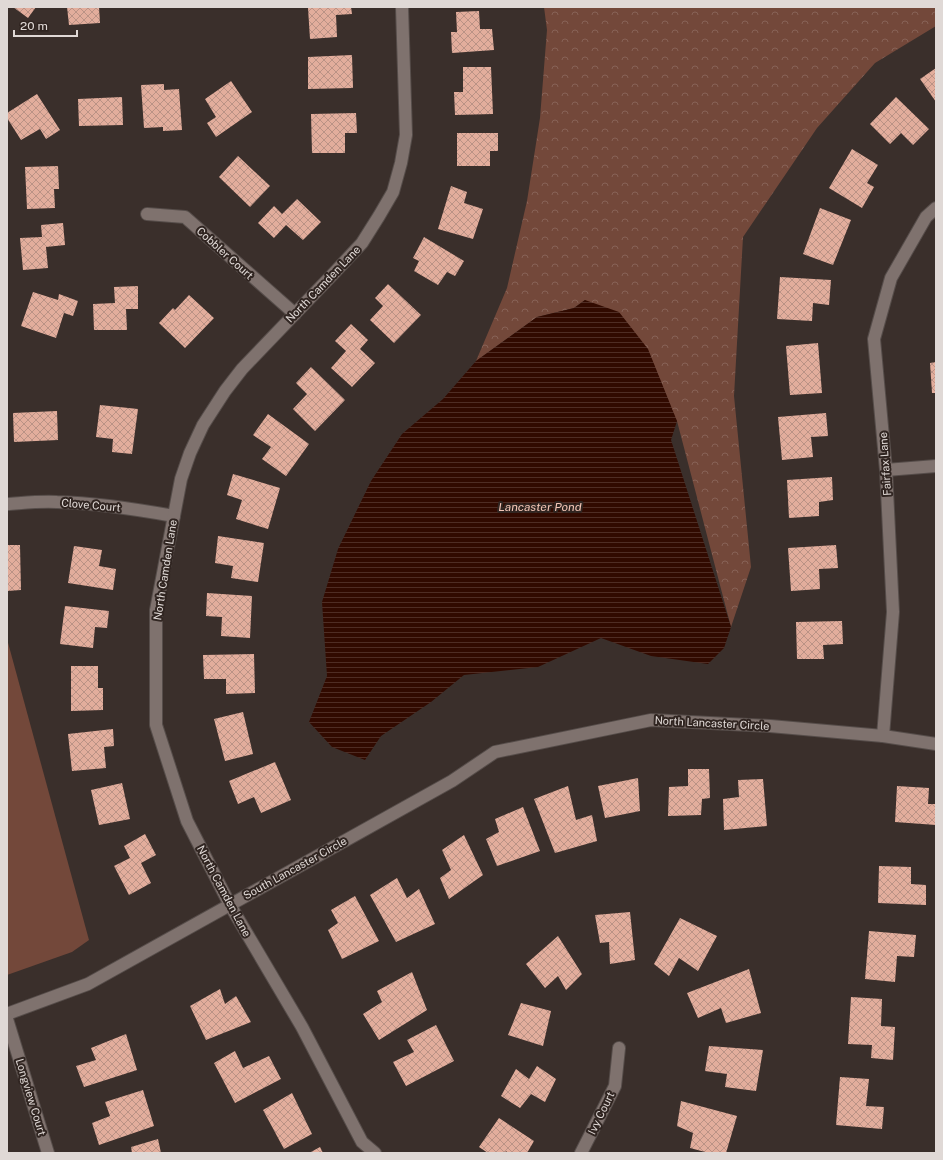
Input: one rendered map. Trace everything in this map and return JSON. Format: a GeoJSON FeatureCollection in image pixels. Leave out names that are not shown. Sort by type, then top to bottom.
{"type":"FeatureCollection","features":[{"type":"Feature","properties":{"kind":"street","name":"North Camden Lane"},"geometry":{"type":"LineString","coordinates":[[375,1153],[362,1142],[302,1027],[230,904],[187,821],[156,725],[156,610],[181,479],[190,453],[203,424],[242,369],[362,243],[393,192],[401,163],[406,135],[402,7]]}},
{"type":"Feature","properties":{"kind":"street","name":"Fairfax Lane"},"geometry":{"type":"LineString","coordinates":[[883,736],[893,612],[886,470],[874,339],[891,278],[926,217],[936,208]]}},
{"type":"Feature","properties":{"kind":"street","name":"Cobbler Court"},"geometry":{"type":"LineString","coordinates":[[147,214],[185,217],[295,314]]}},
{"type":"Feature","properties":{"kind":"street"},"geometry":{"type":"LineString","coordinates":[[886,470],[936,466]]}},
{"type":"Feature","properties":{"kind":"street","name":"Clove Court"},"geometry":{"type":"LineString","coordinates":[[7,504],[56,502],[97,505],[174,516]]}},
{"type":"Feature","properties":{"kind":"street","name":"North Lancaster Circle"},"geometry":{"type":"LineString","coordinates":[[452,781],[495,752],[651,720],[770,726],[883,736],[936,744]]}},
{"type":"Feature","properties":{"kind":"street","name":"South Lancaster Circle"},"geometry":{"type":"LineString","coordinates":[[7,1014],[88,984],[452,781]]}},
{"type":"Feature","properties":{"kind":"street","name":"Longview Court"},"geometry":{"type":"LineString","coordinates":[[7,1019],[48,1153]]}},
{"type":"Feature","properties":{"kind":"street","name":"Ivy Court"},"geometry":{"type":"LineString","coordinates":[[581,1153],[615,1086],[619,1048]]}},
{"type":"Feature","properties":{"kind":"green space"},"geometry":{"type":"Polygon","coordinates":[[[544,7],[936,7],[936,26],[875,63],[817,128],[743,237],[734,396],[751,567],[731,627],[677,421],[585,300],[574,308],[537,317],[476,361],[507,288],[527,201],[540,118],[547,30],[544,7]]]}},
{"type":"Feature","properties":{"kind":"green space"},"geometry":{"type":"Polygon","coordinates":[[[7,639],[89,940],[72,952],[7,975],[7,639]]]}},
{"type":"Feature","properties":{"kind":"water","name":"Lancaster Pond"},"geometry":{"type":"Polygon","coordinates":[[[585,300],[619,312],[648,349],[677,421],[671,440],[731,627],[724,648],[708,664],[651,656],[601,638],[538,667],[464,675],[431,702],[381,736],[365,760],[332,747],[309,722],[327,676],[322,602],[338,549],[371,481],[402,434],[443,399],[476,361],[537,317],[574,308],[585,300]]]}},
{"type":"Feature","properties":{"kind":"building"},"geometry":{"type":"Polygon","coordinates":[[[13,7],[36,7],[28,18],[13,7]]]}},
{"type":"Feature","properties":{"kind":"building"},"geometry":{"type":"Polygon","coordinates":[[[67,7],[99,7],[100,23],[69,25],[67,7]]]}},
{"type":"Feature","properties":{"kind":"building"},"geometry":{"type":"Polygon","coordinates":[[[351,7],[352,14],[336,15],[337,37],[310,39],[308,8],[351,7]]]}},
{"type":"Feature","properties":{"kind":"building"},"geometry":{"type":"Polygon","coordinates":[[[479,11],[480,29],[492,29],[494,50],[452,53],[451,32],[457,32],[456,12],[479,11]]]}},
{"type":"Feature","properties":{"kind":"building"},"geometry":{"type":"Polygon","coordinates":[[[352,55],[353,88],[308,89],[308,57],[352,55]]]}},
{"type":"Feature","properties":{"kind":"building"},"geometry":{"type":"Polygon","coordinates":[[[463,67],[491,67],[493,114],[455,115],[454,92],[463,92],[463,67]]]}},
{"type":"Feature","properties":{"kind":"building"},"geometry":{"type":"Polygon","coordinates":[[[936,68],[936,102],[920,79],[936,68]]]}},
{"type":"Feature","properties":{"kind":"building"},"geometry":{"type":"Polygon","coordinates":[[[231,81],[252,112],[216,137],[207,123],[216,117],[205,99],[231,81]]]}},
{"type":"Feature","properties":{"kind":"building"},"geometry":{"type":"Polygon","coordinates":[[[164,84],[164,90],[179,89],[182,130],[163,131],[163,127],[144,128],[141,85],[164,84]]]}},
{"type":"Feature","properties":{"kind":"building"},"geometry":{"type":"Polygon","coordinates":[[[37,94],[60,130],[46,139],[40,129],[21,140],[7,118],[7,113],[37,94]]]}},
{"type":"Feature","properties":{"kind":"building"},"geometry":{"type":"Polygon","coordinates":[[[122,97],[123,125],[79,126],[78,99],[122,97]]]}},
{"type":"Feature","properties":{"kind":"building"},"geometry":{"type":"Polygon","coordinates":[[[896,97],[929,129],[913,145],[901,133],[890,144],[870,124],[896,97]]]}},
{"type":"Feature","properties":{"kind":"building"},"geometry":{"type":"Polygon","coordinates":[[[356,113],[357,133],[345,133],[345,153],[312,153],[311,114],[356,113]]]}},
{"type":"Feature","properties":{"kind":"building"},"geometry":{"type":"Polygon","coordinates":[[[457,133],[498,133],[498,151],[490,151],[490,166],[457,166],[457,133]]]}},
{"type":"Feature","properties":{"kind":"building"},"geometry":{"type":"Polygon","coordinates":[[[852,149],[878,165],[867,183],[874,187],[862,208],[829,188],[852,149]]]}},
{"type":"Feature","properties":{"kind":"building"},"geometry":{"type":"Polygon","coordinates":[[[238,156],[270,186],[250,207],[219,177],[238,156]]]}},
{"type":"Feature","properties":{"kind":"building"},"geometry":{"type":"Polygon","coordinates":[[[58,166],[59,189],[54,189],[55,208],[27,209],[25,167],[58,166]]]}},
{"type":"Feature","properties":{"kind":"building"},"geometry":{"type":"Polygon","coordinates":[[[451,186],[467,192],[464,203],[483,209],[473,239],[438,229],[451,186]]]}},
{"type":"Feature","properties":{"kind":"building"},"geometry":{"type":"Polygon","coordinates":[[[297,199],[321,222],[303,240],[286,225],[274,238],[258,223],[274,206],[282,214],[297,199]]]}},
{"type":"Feature","properties":{"kind":"building"},"geometry":{"type":"Polygon","coordinates":[[[820,208],[851,220],[833,265],[803,254],[820,208]]]}},
{"type":"Feature","properties":{"kind":"building"},"geometry":{"type":"Polygon","coordinates":[[[63,223],[65,245],[46,247],[48,268],[23,270],[20,238],[42,237],[41,225],[63,223]]]}},
{"type":"Feature","properties":{"kind":"building"},"geometry":{"type":"Polygon","coordinates":[[[424,237],[464,261],[455,276],[447,272],[438,285],[414,271],[419,261],[413,258],[424,237]]]}},
{"type":"Feature","properties":{"kind":"building"},"geometry":{"type":"Polygon","coordinates":[[[780,277],[831,280],[829,305],[813,303],[812,321],[777,319],[780,277]]]}},
{"type":"Feature","properties":{"kind":"building"},"geometry":{"type":"Polygon","coordinates":[[[388,284],[421,315],[394,343],[370,320],[383,306],[375,298],[388,284]]]}},
{"type":"Feature","properties":{"kind":"building"},"geometry":{"type":"Polygon","coordinates":[[[138,286],[138,309],[126,309],[127,330],[94,330],[93,304],[115,303],[114,287],[138,286]]]}},
{"type":"Feature","properties":{"kind":"building"},"geometry":{"type":"Polygon","coordinates":[[[33,292],[58,300],[59,294],[78,301],[73,316],[64,313],[56,338],[21,326],[33,292]]]}},
{"type":"Feature","properties":{"kind":"building"},"geometry":{"type":"Polygon","coordinates":[[[189,295],[214,318],[185,348],[159,323],[173,308],[175,310],[189,295]]]}},
{"type":"Feature","properties":{"kind":"building"},"geometry":{"type":"Polygon","coordinates":[[[351,324],[368,340],[360,349],[375,363],[352,387],[331,368],[346,351],[335,341],[351,324]]]}},
{"type":"Feature","properties":{"kind":"building"},"geometry":{"type":"Polygon","coordinates":[[[818,343],[822,393],[790,395],[786,346],[818,343]]]}},
{"type":"Feature","properties":{"kind":"building"},"geometry":{"type":"Polygon","coordinates":[[[936,362],[936,393],[932,393],[930,363],[936,362]]]}},
{"type":"Feature","properties":{"kind":"building"},"geometry":{"type":"Polygon","coordinates":[[[311,367],[345,400],[315,431],[293,409],[307,394],[296,383],[311,367]]]}},
{"type":"Feature","properties":{"kind":"building"},"geometry":{"type":"Polygon","coordinates":[[[100,405],[138,409],[132,454],[112,452],[113,439],[96,437],[100,405]]]}},
{"type":"Feature","properties":{"kind":"building"},"geometry":{"type":"Polygon","coordinates":[[[57,411],[58,440],[14,442],[13,413],[57,411]]]}},
{"type":"Feature","properties":{"kind":"building"},"geometry":{"type":"Polygon","coordinates":[[[826,413],[828,436],[811,437],[813,457],[782,460],[778,417],[826,413]]]}},
{"type":"Feature","properties":{"kind":"building"},"geometry":{"type":"Polygon","coordinates":[[[268,414],[309,444],[286,476],[262,459],[271,447],[253,435],[268,414]]]}},
{"type":"Feature","properties":{"kind":"building"},"geometry":{"type":"Polygon","coordinates":[[[233,474],[280,488],[268,529],[236,519],[242,500],[227,495],[233,474]]]}},
{"type":"Feature","properties":{"kind":"building"},"geometry":{"type":"Polygon","coordinates":[[[832,477],[833,500],[819,502],[819,516],[789,518],[787,480],[832,477]]]}},
{"type":"Feature","properties":{"kind":"building"},"geometry":{"type":"Polygon","coordinates":[[[218,536],[264,543],[258,582],[231,578],[233,566],[215,563],[218,536]]]}},
{"type":"Feature","properties":{"kind":"building"},"geometry":{"type":"Polygon","coordinates":[[[7,545],[20,545],[21,590],[7,591],[7,545]]]}},
{"type":"Feature","properties":{"kind":"building"},"geometry":{"type":"Polygon","coordinates":[[[836,545],[838,568],[819,569],[820,589],[791,591],[788,548],[836,545]]]}},
{"type":"Feature","properties":{"kind":"building"},"geometry":{"type":"Polygon","coordinates":[[[74,546],[102,550],[99,566],[116,569],[113,590],[68,583],[74,546]]]}},
{"type":"Feature","properties":{"kind":"building"},"geometry":{"type":"Polygon","coordinates":[[[207,593],[252,596],[250,638],[221,636],[222,617],[206,616],[207,593]]]}},
{"type":"Feature","properties":{"kind":"building"},"geometry":{"type":"Polygon","coordinates":[[[65,606],[109,611],[107,628],[95,627],[93,648],[60,644],[65,606]]]}},
{"type":"Feature","properties":{"kind":"building"},"geometry":{"type":"Polygon","coordinates":[[[842,621],[843,644],[823,645],[824,659],[797,659],[796,622],[842,621]]]}},
{"type":"Feature","properties":{"kind":"building"},"geometry":{"type":"Polygon","coordinates":[[[254,654],[255,693],[226,694],[226,679],[204,679],[203,655],[254,654]]]}},
{"type":"Feature","properties":{"kind":"building"},"geometry":{"type":"Polygon","coordinates":[[[71,666],[98,666],[98,688],[103,688],[103,710],[71,711],[71,666]]]}},
{"type":"Feature","properties":{"kind":"building"},"geometry":{"type":"Polygon","coordinates":[[[243,712],[253,754],[225,761],[214,719],[243,712]]]}},
{"type":"Feature","properties":{"kind":"building"},"geometry":{"type":"Polygon","coordinates":[[[113,729],[114,746],[104,747],[106,768],[72,771],[68,734],[113,729]]]}},
{"type":"Feature","properties":{"kind":"building"},"geometry":{"type":"Polygon","coordinates":[[[275,762],[291,800],[261,813],[254,797],[238,804],[229,781],[275,762]]]}},
{"type":"Feature","properties":{"kind":"building"},"geometry":{"type":"Polygon","coordinates":[[[688,769],[709,769],[710,798],[702,799],[701,815],[668,816],[669,787],[688,786],[688,769]]]}},
{"type":"Feature","properties":{"kind":"building"},"geometry":{"type":"Polygon","coordinates":[[[638,778],[640,811],[605,818],[598,786],[638,778]]]}},
{"type":"Feature","properties":{"kind":"building"},"geometry":{"type":"Polygon","coordinates":[[[763,779],[767,826],[724,830],[723,799],[739,797],[738,780],[763,779]]]}},
{"type":"Feature","properties":{"kind":"building"},"geometry":{"type":"Polygon","coordinates":[[[122,783],[130,819],[99,825],[91,790],[122,783]]]}},
{"type":"Feature","properties":{"kind":"building"},"geometry":{"type":"Polygon","coordinates":[[[568,786],[576,820],[592,815],[597,841],[555,853],[534,799],[568,786]]]}},
{"type":"Feature","properties":{"kind":"building"},"geometry":{"type":"Polygon","coordinates":[[[897,786],[929,788],[928,804],[936,804],[936,825],[895,822],[897,786]]]}},
{"type":"Feature","properties":{"kind":"building"},"geometry":{"type":"Polygon","coordinates":[[[523,807],[540,851],[497,866],[486,839],[499,832],[495,819],[523,807]]]}},
{"type":"Feature","properties":{"kind":"building"},"geometry":{"type":"Polygon","coordinates":[[[145,834],[156,855],[141,863],[151,883],[129,895],[114,866],[130,858],[124,846],[145,834]]]}},
{"type":"Feature","properties":{"kind":"building"},"geometry":{"type":"Polygon","coordinates":[[[464,835],[483,875],[449,899],[440,878],[451,870],[442,850],[464,835]]]}},
{"type":"Feature","properties":{"kind":"building"},"geometry":{"type":"Polygon","coordinates":[[[879,866],[911,867],[911,884],[926,885],[926,905],[878,903],[879,866]]]}},
{"type":"Feature","properties":{"kind":"building"},"geometry":{"type":"Polygon","coordinates":[[[397,878],[407,898],[419,889],[435,924],[396,942],[370,895],[397,878]]]}},
{"type":"Feature","properties":{"kind":"building"},"geometry":{"type":"Polygon","coordinates":[[[355,896],[379,941],[342,959],[328,930],[338,923],[331,910],[355,896]]]}},
{"type":"Feature","properties":{"kind":"building"},"geometry":{"type":"Polygon","coordinates":[[[630,912],[635,960],[610,964],[609,942],[600,943],[595,915],[630,912]]]}},
{"type":"Feature","properties":{"kind":"building"},"geometry":{"type":"Polygon","coordinates":[[[680,918],[717,936],[698,971],[679,958],[669,976],[654,964],[680,918]]]}},
{"type":"Feature","properties":{"kind":"building"},"geometry":{"type":"Polygon","coordinates":[[[869,931],[916,935],[914,957],[897,956],[895,982],[865,979],[869,931]]]}},
{"type":"Feature","properties":{"kind":"building"},"geometry":{"type":"Polygon","coordinates":[[[558,936],[582,974],[566,990],[558,976],[545,988],[526,964],[558,936]]]}},
{"type":"Feature","properties":{"kind":"building"},"geometry":{"type":"Polygon","coordinates":[[[749,969],[761,1013],[726,1023],[721,1008],[698,1018],[687,993],[749,969]]]}},
{"type":"Feature","properties":{"kind":"building"},"geometry":{"type":"Polygon","coordinates":[[[412,972],[427,1010],[379,1040],[363,1014],[382,1002],[377,991],[412,972]]]}},
{"type":"Feature","properties":{"kind":"building"},"geometry":{"type":"Polygon","coordinates":[[[220,989],[225,1004],[236,996],[251,1022],[206,1040],[190,1006],[220,989]]]}},
{"type":"Feature","properties":{"kind":"building"},"geometry":{"type":"Polygon","coordinates":[[[851,997],[882,999],[881,1026],[895,1027],[893,1060],[871,1058],[872,1045],[848,1044],[851,997]]]}},
{"type":"Feature","properties":{"kind":"building"},"geometry":{"type":"Polygon","coordinates":[[[521,1003],[551,1011],[543,1046],[508,1035],[521,1003]]]}},
{"type":"Feature","properties":{"kind":"building"},"geometry":{"type":"Polygon","coordinates":[[[436,1025],[454,1061],[406,1086],[393,1062],[414,1052],[407,1040],[436,1025]]]}},
{"type":"Feature","properties":{"kind":"building"},"geometry":{"type":"Polygon","coordinates":[[[126,1034],[137,1070],[84,1087],[76,1066],[96,1060],[91,1048],[126,1034]]]}},
{"type":"Feature","properties":{"kind":"building"},"geometry":{"type":"Polygon","coordinates":[[[709,1046],[763,1050],[756,1091],[725,1087],[727,1074],[705,1071],[709,1046]]]}},
{"type":"Feature","properties":{"kind":"building"},"geometry":{"type":"Polygon","coordinates":[[[235,1051],[243,1068],[269,1056],[281,1079],[235,1103],[214,1063],[235,1051]]]}},
{"type":"Feature","properties":{"kind":"building"},"geometry":{"type":"Polygon","coordinates":[[[537,1066],[556,1079],[545,1102],[531,1094],[520,1108],[501,1096],[516,1069],[529,1079],[537,1066]]]}},
{"type":"Feature","properties":{"kind":"building"},"geometry":{"type":"Polygon","coordinates":[[[840,1077],[869,1079],[866,1106],[884,1107],[882,1129],[836,1125],[840,1077]]]}},
{"type":"Feature","properties":{"kind":"building"},"geometry":{"type":"Polygon","coordinates":[[[143,1090],[154,1126],[99,1145],[92,1123],[110,1116],[105,1102],[143,1090]]]}},
{"type":"Feature","properties":{"kind":"building"},"geometry":{"type":"Polygon","coordinates":[[[292,1093],[312,1134],[284,1149],[263,1110],[292,1093]]]}},
{"type":"Feature","properties":{"kind":"building"},"geometry":{"type":"Polygon","coordinates":[[[681,1101],[737,1116],[726,1153],[709,1153],[690,1148],[693,1133],[677,1126],[681,1101]]]}},
{"type":"Feature","properties":{"kind":"building"},"geometry":{"type":"Polygon","coordinates":[[[499,1118],[534,1141],[527,1153],[508,1153],[506,1151],[505,1153],[488,1153],[479,1147],[499,1118]]]}},
{"type":"Feature","properties":{"kind":"building"},"geometry":{"type":"Polygon","coordinates":[[[158,1139],[161,1153],[132,1153],[131,1147],[158,1139]]]}},
{"type":"Feature","properties":{"kind":"building"},"geometry":{"type":"Polygon","coordinates":[[[320,1147],[323,1153],[309,1153],[320,1147]]]}}]}
